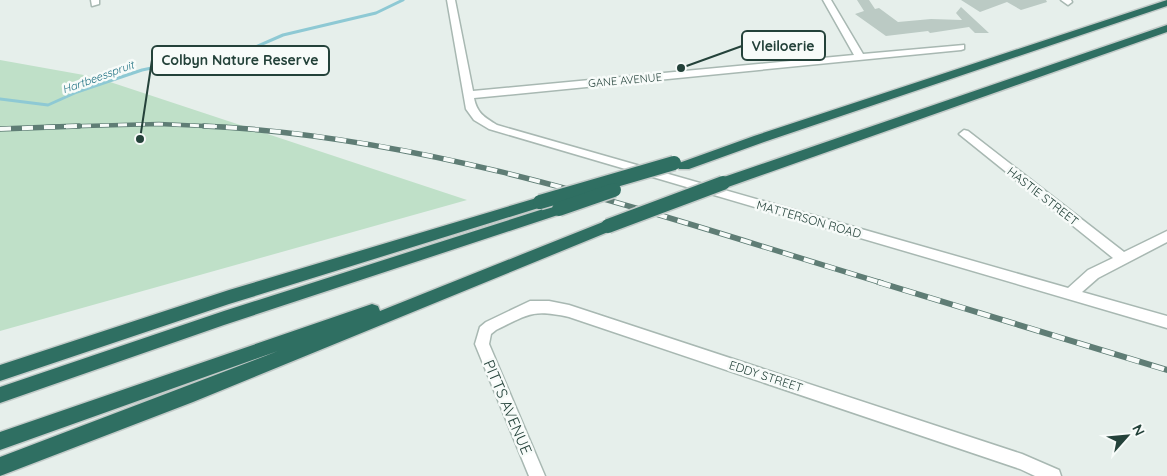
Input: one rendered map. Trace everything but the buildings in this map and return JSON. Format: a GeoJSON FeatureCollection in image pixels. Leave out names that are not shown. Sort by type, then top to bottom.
{"type":"FeatureCollection","features":[{"type":"Feature","properties":{"kind":"highway"},"geometry":{"type":"LineString","coordinates":[[0,395],[224,318],[559,209],[679,165],[1167,3]]}},
{"type":"Feature","properties":{"kind":"highway"},"geometry":{"type":"LineString","coordinates":[[0,467],[187,396],[608,226],[1167,28]]}},
{"type":"Feature","properties":{"kind":"highway"},"geometry":{"type":"LineString","coordinates":[[0,373],[230,297],[540,202],[679,165]]}},
{"type":"Feature","properties":{"kind":"highway"},"geometry":{"type":"LineString","coordinates":[[0,441],[567,242]]}},
{"type":"Feature","properties":{"kind":"street","name":"MATTERSON ROAD"},"geometry":{"type":"LineString","coordinates":[[451,0],[468,95],[473,112],[485,122],[498,128],[1167,322]]}},
{"type":"Feature","properties":{"kind":"street"},"geometry":{"type":"LineString","coordinates":[[827,0],[860,57]]}},
{"type":"Feature","properties":{"kind":"street","name":"GANE AVENUE"},"geometry":{"type":"LineString","coordinates":[[468,95],[961,47]]}},
{"type":"Feature","properties":{"kind":"street","name":"HASTIE STREET"},"geometry":{"type":"LineString","coordinates":[[964,134],[1122,258]]}},
{"type":"Feature","properties":{"kind":"street"},"geometry":{"type":"LineString","coordinates":[[1070,294],[1093,274],[1167,236]]}},
{"type":"Feature","properties":{"kind":"street","name":"EDDY STREET"},"geometry":{"type":"LineString","coordinates":[[482,336],[491,326],[530,307],[556,307],[1022,462],[1053,476]]}},
{"type":"Feature","properties":{"kind":"street","name":"PITTS AVENUE"},"geometry":{"type":"LineString","coordinates":[[482,336],[483,350],[537,476]]}},
{"type":"Feature","properties":{"kind":"green space"},"geometry":{"type":"Polygon","coordinates":[[[0,60],[95,77],[467,200],[0,331],[0,60]]]}},
{"type":"Feature","properties":{"kind":"waterway","name":"Hartbeesspruit"},"geometry":{"type":"LineString","coordinates":[[0,99],[48,105],[77,92],[142,70],[195,59],[232,57],[283,35],[376,13],[403,0]]}},
{"type":"Feature","properties":{"kind":"railway"},"geometry":{"type":"LineString","coordinates":[[68,126],[159,124],[227,127]]}},
{"type":"Feature","properties":{"kind":"railway"},"geometry":{"type":"LineString","coordinates":[[0,129],[68,126]]}},
{"type":"Feature","properties":{"kind":"railway"},"geometry":{"type":"LineString","coordinates":[[46,127],[68,126]]}},
{"type":"Feature","properties":{"kind":"railway"},"geometry":{"type":"LineString","coordinates":[[68,126],[79,126]]}},
{"type":"Feature","properties":{"kind":"railway"},"geometry":{"type":"LineString","coordinates":[[204,126],[291,133],[377,146],[462,163],[631,207],[882,283]]}},
{"type":"Feature","properties":{"kind":"railway"},"geometry":{"type":"LineString","coordinates":[[878,282],[1167,370]]}},
{"type":"Feature","properties":{"kind":"place","name":"Vleiloerie"},"geometry":{"type":"Point","coordinates":[681,68]}},
{"type":"Feature","properties":{"kind":"place","name":"Colbyn Nature Reserve"},"geometry":{"type":"Point","coordinates":[140,139]}}]}
